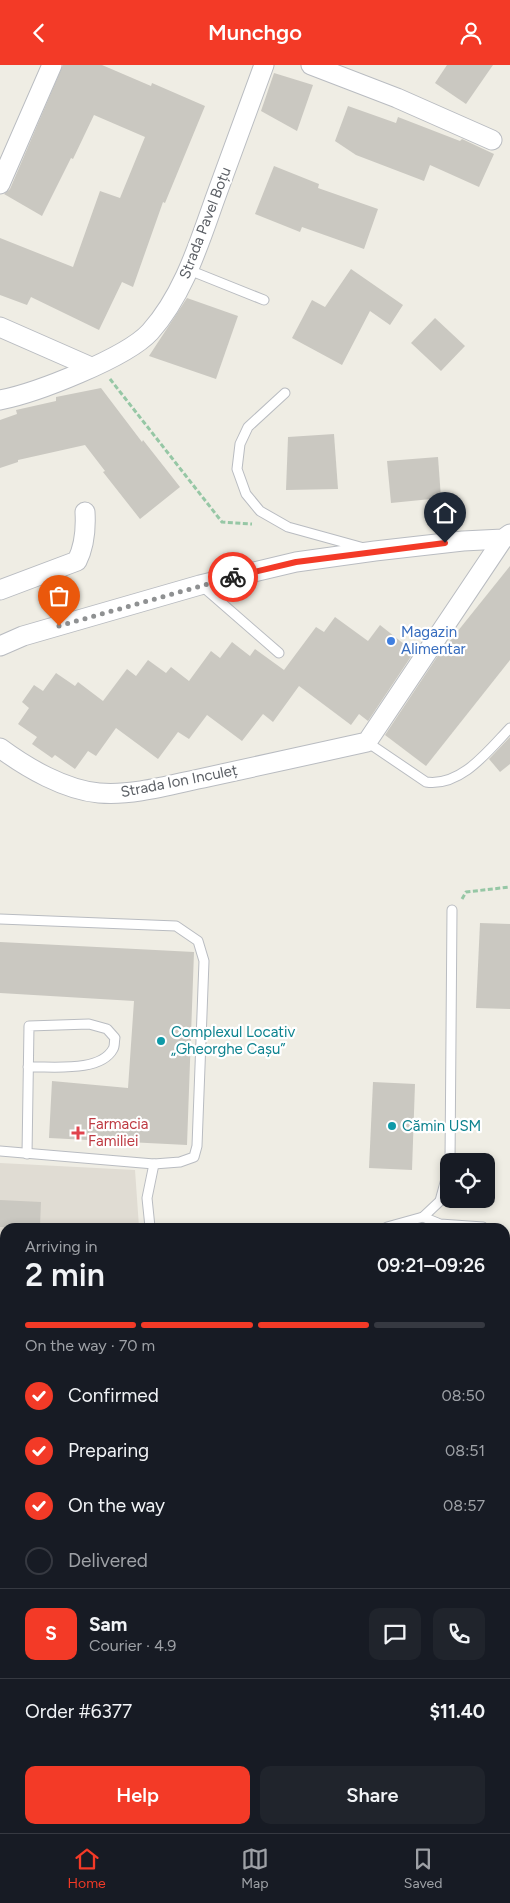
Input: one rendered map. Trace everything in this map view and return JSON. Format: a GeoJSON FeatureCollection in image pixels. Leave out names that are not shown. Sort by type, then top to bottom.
{"type":"FeatureCollection","features":[{"type":"Feature","properties":{"kind":"street"},"geometry":{"type":"LineString","coordinates":[[0,184],[52,65]]}},
{"type":"Feature","properties":{"kind":"street","name":"Strada Pavel Boțu"},"geometry":{"type":"LineString","coordinates":[[0,400],[44,387],[91,367],[135,344],[150,332],[164,313],[189,270],[264,65]]}},
{"type":"Feature","properties":{"kind":"street"},"geometry":{"type":"LineString","coordinates":[[311,65],[397,98],[492,140]]}},
{"type":"Feature","properties":{"kind":"street"},"geometry":{"type":"LineString","coordinates":[[0,327],[91,367]]}},
{"type":"Feature","properties":{"kind":"street"},"geometry":{"type":"LineString","coordinates":[[0,589],[77,561],[82,550],[86,527],[85,512]]}},
{"type":"Feature","properties":{"kind":"street"},"geometry":{"type":"LineString","coordinates":[[0,646],[23,636],[200,585],[296,562],[375,551],[507,537]]}},
{"type":"Feature","properties":{"kind":"street"},"geometry":{"type":"LineString","coordinates":[[367,742],[507,537]]}},
{"type":"Feature","properties":{"kind":"street","name":"Strada Ion Inculeț"},"geometry":{"type":"LineString","coordinates":[[0,747],[44,775],[71,786],[97,793],[118,793],[157,788],[367,742]]}},
{"type":"Feature","properties":{"kind":"lane"},"geometry":{"type":"LineString","coordinates":[[189,270],[264,300]]}},
{"type":"Feature","properties":{"kind":"lane"},"geometry":{"type":"LineString","coordinates":[[285,393],[248,427],[240,445],[237,469],[246,494],[260,511],[288,527],[375,551]]}},
{"type":"Feature","properties":{"kind":"lane"},"geometry":{"type":"LineString","coordinates":[[200,585],[279,653]]}},
{"type":"Feature","properties":{"kind":"lane"},"geometry":{"type":"LineString","coordinates":[[367,742],[426,782],[436,784],[451,780],[473,766],[510,728]]}},
{"type":"Feature","properties":{"kind":"lane"},"geometry":{"type":"LineString","coordinates":[[450,1153],[452,910]]}},
{"type":"Feature","properties":{"kind":"lane"},"geometry":{"type":"LineString","coordinates":[[0,919],[176,925],[198,941],[204,961],[197,1146],[194,1157],[180,1162],[154,1164],[0,1151]]}},
{"type":"Feature","properties":{"kind":"lane"},"geometry":{"type":"LineString","coordinates":[[26,1154],[28,1067],[29,1026],[89,1025],[107,1029],[115,1038],[114,1049],[106,1057],[90,1066],[28,1067]]}},
{"type":"Feature","properties":{"kind":"lane"},"geometry":{"type":"LineString","coordinates":[[150,1223],[148,1198],[154,1164]]}},
{"type":"Feature","properties":{"kind":"lane"},"geometry":{"type":"LineString","coordinates":[[401,1223],[423,1217],[440,1201]]}},
{"type":"Feature","properties":{"kind":"lane"},"geometry":{"type":"LineString","coordinates":[[423,1217],[438,1223]]}},
{"type":"Feature","properties":{"kind":"path"},"geometry":{"type":"LineString","coordinates":[[91,367],[105,374],[116,384],[222,522],[288,527]]}},
{"type":"Feature","properties":{"kind":"path"},"geometry":{"type":"LineString","coordinates":[[452,910],[466,893],[510,887]]}},
{"type":"Feature","properties":{"kind":"shaded area"},"geometry":{"type":"Polygon","coordinates":[[[0,1163],[135,1170],[139,1223],[0,1223],[0,1163]]]}},
{"type":"Feature","properties":{"kind":"building"},"geometry":{"type":"Polygon","coordinates":[[[63,65],[102,65],[151,86],[152,83],[205,106],[165,203],[163,202],[133,287],[122,282],[99,330],[31,297],[27,305],[0,295],[0,238],[73,267],[100,191],[120,198],[145,137],[94,115],[42,216],[4,194],[10,189],[63,65]]]}},
{"type":"Feature","properties":{"kind":"building"},"geometry":{"type":"Polygon","coordinates":[[[447,65],[493,65],[466,104],[435,83],[447,65]]]}},
{"type":"Feature","properties":{"kind":"building"},"geometry":{"type":"Polygon","coordinates":[[[274,73],[313,85],[297,131],[261,111],[274,73]]]}},
{"type":"Feature","properties":{"kind":"building"},"geometry":{"type":"Polygon","coordinates":[[[348,106],[396,123],[398,117],[460,141],[462,139],[494,154],[479,187],[430,165],[424,181],[356,155],[335,141],[348,106]]]}},
{"type":"Feature","properties":{"kind":"building"},"geometry":{"type":"Polygon","coordinates":[[[274,166],[319,184],[318,188],[378,209],[364,249],[302,227],[300,232],[255,214],[274,166]]]}},
{"type":"Feature","properties":{"kind":"building"},"geometry":{"type":"Polygon","coordinates":[[[351,269],[403,305],[390,325],[370,311],[342,365],[292,338],[312,300],[325,307],[351,269]]]}},
{"type":"Feature","properties":{"kind":"building"},"geometry":{"type":"Polygon","coordinates":[[[187,298],[238,316],[216,379],[149,356],[187,298]]]}},
{"type":"Feature","properties":{"kind":"building"},"geometry":{"type":"Polygon","coordinates":[[[435,318],[465,346],[441,371],[411,343],[435,318]]]}},
{"type":"Feature","properties":{"kind":"building"},"geometry":{"type":"Polygon","coordinates":[[[101,388],[142,442],[143,440],[180,487],[140,519],[103,472],[105,471],[85,445],[18,460],[18,462],[0,468],[0,420],[17,414],[16,410],[56,401],[56,397],[101,388]]]}},
{"type":"Feature","properties":{"kind":"building"},"geometry":{"type":"Polygon","coordinates":[[[334,434],[338,489],[286,490],[288,437],[334,434]]]}},
{"type":"Feature","properties":{"kind":"building"},"geometry":{"type":"Polygon","coordinates":[[[438,457],[441,498],[391,503],[387,461],[438,457]]]}},
{"type":"Feature","properties":{"kind":"building"},"geometry":{"type":"Polygon","coordinates":[[[510,566],[510,660],[426,766],[385,735],[437,657],[510,566]]]}},
{"type":"Feature","properties":{"kind":"building"},"geometry":{"type":"Polygon","coordinates":[[[335,617],[368,641],[380,625],[414,652],[368,721],[359,714],[351,725],[299,686],[273,722],[263,714],[242,741],[207,715],[189,739],[178,732],[158,759],[116,728],[96,756],[88,751],[75,769],[55,755],[52,758],[32,744],[37,737],[18,724],[29,708],[22,702],[34,685],[43,691],[56,673],[75,686],[78,682],[103,701],[127,669],[136,676],[148,660],[166,673],[171,667],[189,681],[211,651],[220,658],[232,642],[250,656],[255,649],[284,670],[316,627],[324,632],[335,617]]]}},
{"type":"Feature","properties":{"kind":"building"},"geometry":{"type":"Polygon","coordinates":[[[510,737],[510,764],[500,772],[489,759],[510,737]]]}},
{"type":"Feature","properties":{"kind":"building"},"geometry":{"type":"Polygon","coordinates":[[[480,923],[510,924],[510,1009],[476,1008],[480,923]]]}},
{"type":"Feature","properties":{"kind":"building","name":"Complexul Locativ „Gheorghe Cașu”"},"geometry":{"type":"Polygon","coordinates":[[[0,942],[194,952],[187,1145],[49,1138],[52,1081],[128,1088],[134,1001],[0,993],[0,942]]]}},
{"type":"Feature","properties":{"kind":"building","name":"Cămin USM"},"geometry":{"type":"Polygon","coordinates":[[[373,1082],[415,1084],[412,1170],[369,1168],[373,1082]]]}},
{"type":"Feature","properties":{"kind":"building"},"geometry":{"type":"Polygon","coordinates":[[[0,1200],[41,1202],[40,1223],[0,1223],[0,1200]]]}},
{"type":"Feature","properties":{"kind":"way so far"},"geometry":{"type":"LineString","coordinates":[[59,626],[233,577]]}},
{"type":"Feature","properties":{"kind":"place","name":"Magazin Alimentar"},"geometry":{"type":"Point","coordinates":[391,641]}},
{"type":"Feature","properties":{"kind":"place","name":"Complexul Locativ „Gheorghe Cașu”"},"geometry":{"type":"Point","coordinates":[161,1041]}},
{"type":"Feature","properties":{"kind":"place","name":"Cămin USM"},"geometry":{"type":"Point","coordinates":[392,1126]}},
{"type":"Feature","properties":{"kind":"place","name":"Farmacia Familiei"},"geometry":{"type":"Point","coordinates":[78,1133]}},
{"type":"Feature","properties":{"kind":"route"},"geometry":{"type":"LineString","coordinates":[[233,577],[296,562],[445,543]]}}]}
